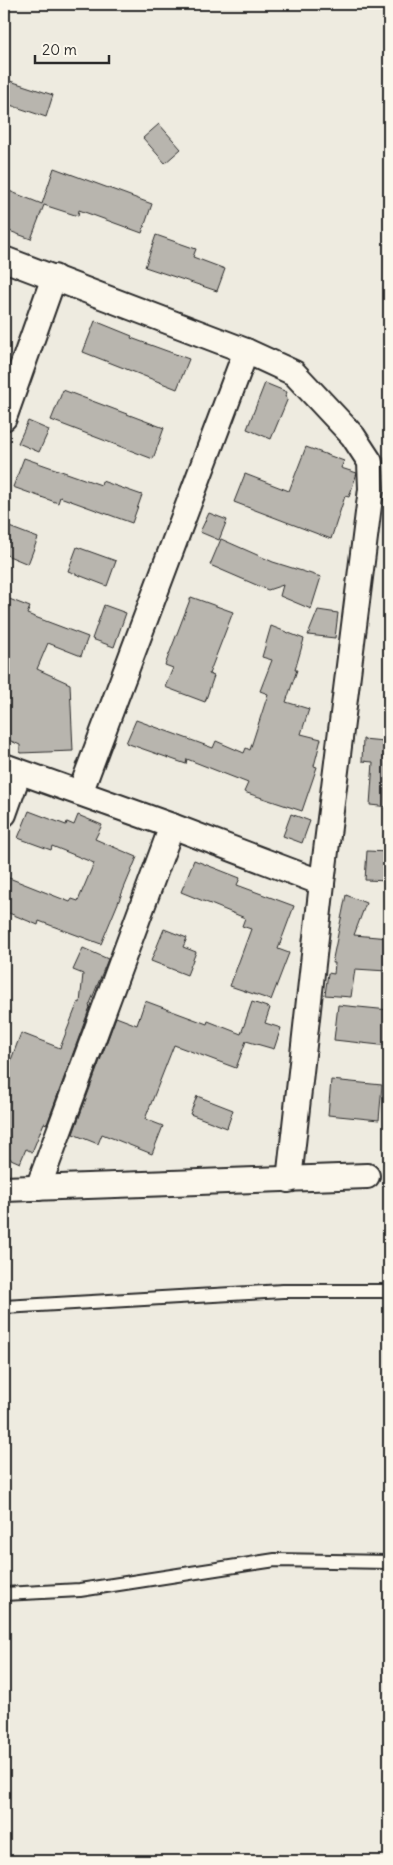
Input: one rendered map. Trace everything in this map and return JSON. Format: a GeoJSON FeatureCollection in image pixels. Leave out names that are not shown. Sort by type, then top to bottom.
{"type":"FeatureCollection","features":[{"type":"Feature","properties":{"kind":"street"},"geometry":{"type":"LineString","coordinates":[[4,259],[246,351],[294,373],[353,436],[370,462],[372,489],[322,883],[289,1180]]}},
{"type":"Feature","properties":{"kind":"street"},"geometry":{"type":"LineString","coordinates":[[4,418],[54,277]]}},
{"type":"Feature","properties":{"kind":"street"},"geometry":{"type":"LineString","coordinates":[[80,793],[246,351]]}},
{"type":"Feature","properties":{"kind":"street"},"geometry":{"type":"LineString","coordinates":[[4,814],[12,769],[172,826],[322,883]]}},
{"type":"Feature","properties":{"kind":"street"},"geometry":{"type":"LineString","coordinates":[[38,1188],[172,826]]}},
{"type":"Feature","properties":{"kind":"street"},"geometry":{"type":"LineString","coordinates":[[4,1189],[367,1176]]}},
{"type":"Feature","properties":{"kind":"lane"},"geometry":{"type":"LineString","coordinates":[[4,1308],[283,1291],[389,1291]]}},
{"type":"Feature","properties":{"kind":"lane"},"geometry":{"type":"LineString","coordinates":[[4,1594],[80,1590],[275,1560],[389,1562]]}},
{"type":"Feature","properties":{"kind":"building"},"geometry":{"type":"Polygon","coordinates":[[[4,79],[53,95],[46,117],[4,103],[4,79]]]}},
{"type":"Feature","properties":{"kind":"building"},"geometry":{"type":"Polygon","coordinates":[[[159,124],[181,149],[165,163],[143,138],[159,124]]]}},
{"type":"Feature","properties":{"kind":"building"},"geometry":{"type":"Polygon","coordinates":[[[54,168],[152,204],[142,233],[79,210],[78,216],[44,205],[31,239],[4,229],[4,189],[42,204],[54,168]]]}},
{"type":"Feature","properties":{"kind":"building"},"geometry":{"type":"Polygon","coordinates":[[[156,235],[196,249],[193,257],[225,269],[217,291],[145,267],[156,235]]]}},
{"type":"Feature","properties":{"kind":"building"},"geometry":{"type":"Polygon","coordinates":[[[95,321],[132,336],[131,338],[189,359],[177,389],[83,352],[95,321]]]}},
{"type":"Feature","properties":{"kind":"building"},"geometry":{"type":"Polygon","coordinates":[[[265,383],[287,392],[285,397],[288,398],[271,439],[247,429],[265,383]]]}},
{"type":"Feature","properties":{"kind":"building"},"geometry":{"type":"Polygon","coordinates":[[[63,390],[164,428],[153,459],[51,420],[63,390]]]}},
{"type":"Feature","properties":{"kind":"building"},"geometry":{"type":"Polygon","coordinates":[[[28,421],[49,430],[39,452],[18,443],[28,421]]]}},
{"type":"Feature","properties":{"kind":"building"},"geometry":{"type":"Polygon","coordinates":[[[306,447],[344,461],[341,468],[357,473],[349,497],[345,496],[331,539],[234,502],[245,474],[289,491],[306,447]]]}},
{"type":"Feature","properties":{"kind":"building"},"geometry":{"type":"Polygon","coordinates":[[[24,458],[101,485],[102,481],[142,495],[132,523],[60,497],[58,503],[13,487],[24,458]]]}},
{"type":"Feature","properties":{"kind":"building"},"geometry":{"type":"Polygon","coordinates":[[[209,513],[227,520],[219,540],[200,532],[209,513]]]}},
{"type":"Feature","properties":{"kind":"building"},"geometry":{"type":"Polygon","coordinates":[[[4,525],[38,538],[28,564],[4,554],[4,525]]]}},
{"type":"Feature","properties":{"kind":"building"},"geometry":{"type":"Polygon","coordinates":[[[221,539],[273,562],[321,577],[311,609],[280,596],[283,585],[268,590],[210,565],[221,539]]]}},
{"type":"Feature","properties":{"kind":"building"},"geometry":{"type":"Polygon","coordinates":[[[77,547],[116,561],[107,586],[68,571],[77,547]]]}},
{"type":"Feature","properties":{"kind":"building"},"geometry":{"type":"Polygon","coordinates":[[[4,597],[30,607],[27,614],[88,637],[81,656],[48,643],[37,669],[70,684],[73,751],[20,753],[20,745],[4,738],[4,597]]]}},
{"type":"Feature","properties":{"kind":"building"},"geometry":{"type":"Polygon","coordinates":[[[191,597],[233,612],[209,674],[214,676],[205,702],[165,687],[173,668],[165,665],[191,597]]]}},
{"type":"Feature","properties":{"kind":"building"},"geometry":{"type":"Polygon","coordinates":[[[104,605],[126,613],[114,647],[92,639],[104,605]]]}},
{"type":"Feature","properties":{"kind":"building"},"geometry":{"type":"Polygon","coordinates":[[[318,610],[338,613],[335,638],[308,635],[318,610]]]}},
{"type":"Feature","properties":{"kind":"building"},"geometry":{"type":"Polygon","coordinates":[[[271,626],[304,639],[295,670],[297,670],[286,702],[309,709],[301,734],[321,739],[314,766],[317,767],[302,811],[244,792],[248,783],[187,759],[186,764],[126,743],[136,720],[213,748],[216,741],[244,753],[246,748],[250,750],[268,694],[260,691],[272,660],[262,657],[271,626]]]}},
{"type":"Feature","properties":{"kind":"building"},"geometry":{"type":"Polygon","coordinates":[[[363,739],[384,741],[383,746],[389,747],[389,807],[370,805],[373,762],[362,761],[363,739]]]}},
{"type":"Feature","properties":{"kind":"building"},"geometry":{"type":"Polygon","coordinates":[[[29,811],[66,825],[67,822],[74,825],[78,815],[102,825],[95,839],[137,857],[101,944],[39,921],[38,925],[4,911],[4,876],[70,902],[72,899],[78,901],[94,863],[52,846],[51,850],[18,838],[29,811]]]}},
{"type":"Feature","properties":{"kind":"building"},"geometry":{"type":"Polygon","coordinates":[[[291,814],[310,821],[302,843],[283,836],[291,814]]]}},
{"type":"Feature","properties":{"kind":"building"},"geometry":{"type":"Polygon","coordinates":[[[367,851],[389,852],[389,881],[365,880],[367,851]]]}},
{"type":"Feature","properties":{"kind":"building"},"geometry":{"type":"Polygon","coordinates":[[[194,860],[240,878],[237,885],[294,906],[278,949],[289,953],[271,1000],[230,986],[251,929],[242,926],[245,918],[181,892],[194,860]]]}},
{"type":"Feature","properties":{"kind":"building"},"geometry":{"type":"Polygon","coordinates":[[[346,895],[366,903],[354,935],[389,938],[387,971],[355,969],[351,997],[325,995],[328,973],[334,974],[335,963],[332,963],[346,895]]]}},
{"type":"Feature","properties":{"kind":"building"},"geometry":{"type":"Polygon","coordinates":[[[164,929],[187,938],[183,947],[196,952],[187,975],[151,961],[164,929]]]}},
{"type":"Feature","properties":{"kind":"building"},"geometry":{"type":"Polygon","coordinates":[[[83,948],[108,959],[89,1006],[47,1124],[44,1123],[32,1152],[26,1149],[20,1163],[4,1156],[4,1079],[21,1033],[60,1048],[78,1002],[80,1003],[83,974],[73,970],[83,948]]]}},
{"type":"Feature","properties":{"kind":"building"},"geometry":{"type":"Polygon","coordinates":[[[145,1001],[207,1024],[208,1021],[241,1034],[252,1002],[270,1008],[265,1023],[281,1028],[274,1049],[246,1041],[236,1068],[174,1045],[145,1119],[163,1126],[152,1154],[102,1134],[98,1144],[73,1134],[116,1017],[137,1025],[145,1001]]]}},
{"type":"Feature","properties":{"kind":"building"},"geometry":{"type":"Polygon","coordinates":[[[338,1005],[389,1010],[389,1046],[334,1040],[338,1005]]]}},
{"type":"Feature","properties":{"kind":"building"},"geometry":{"type":"Polygon","coordinates":[[[331,1080],[382,1085],[379,1120],[328,1115],[331,1080]]]}},
{"type":"Feature","properties":{"kind":"building"},"geometry":{"type":"Polygon","coordinates":[[[197,1096],[233,1110],[227,1128],[190,1114],[197,1096]]]}}]}
